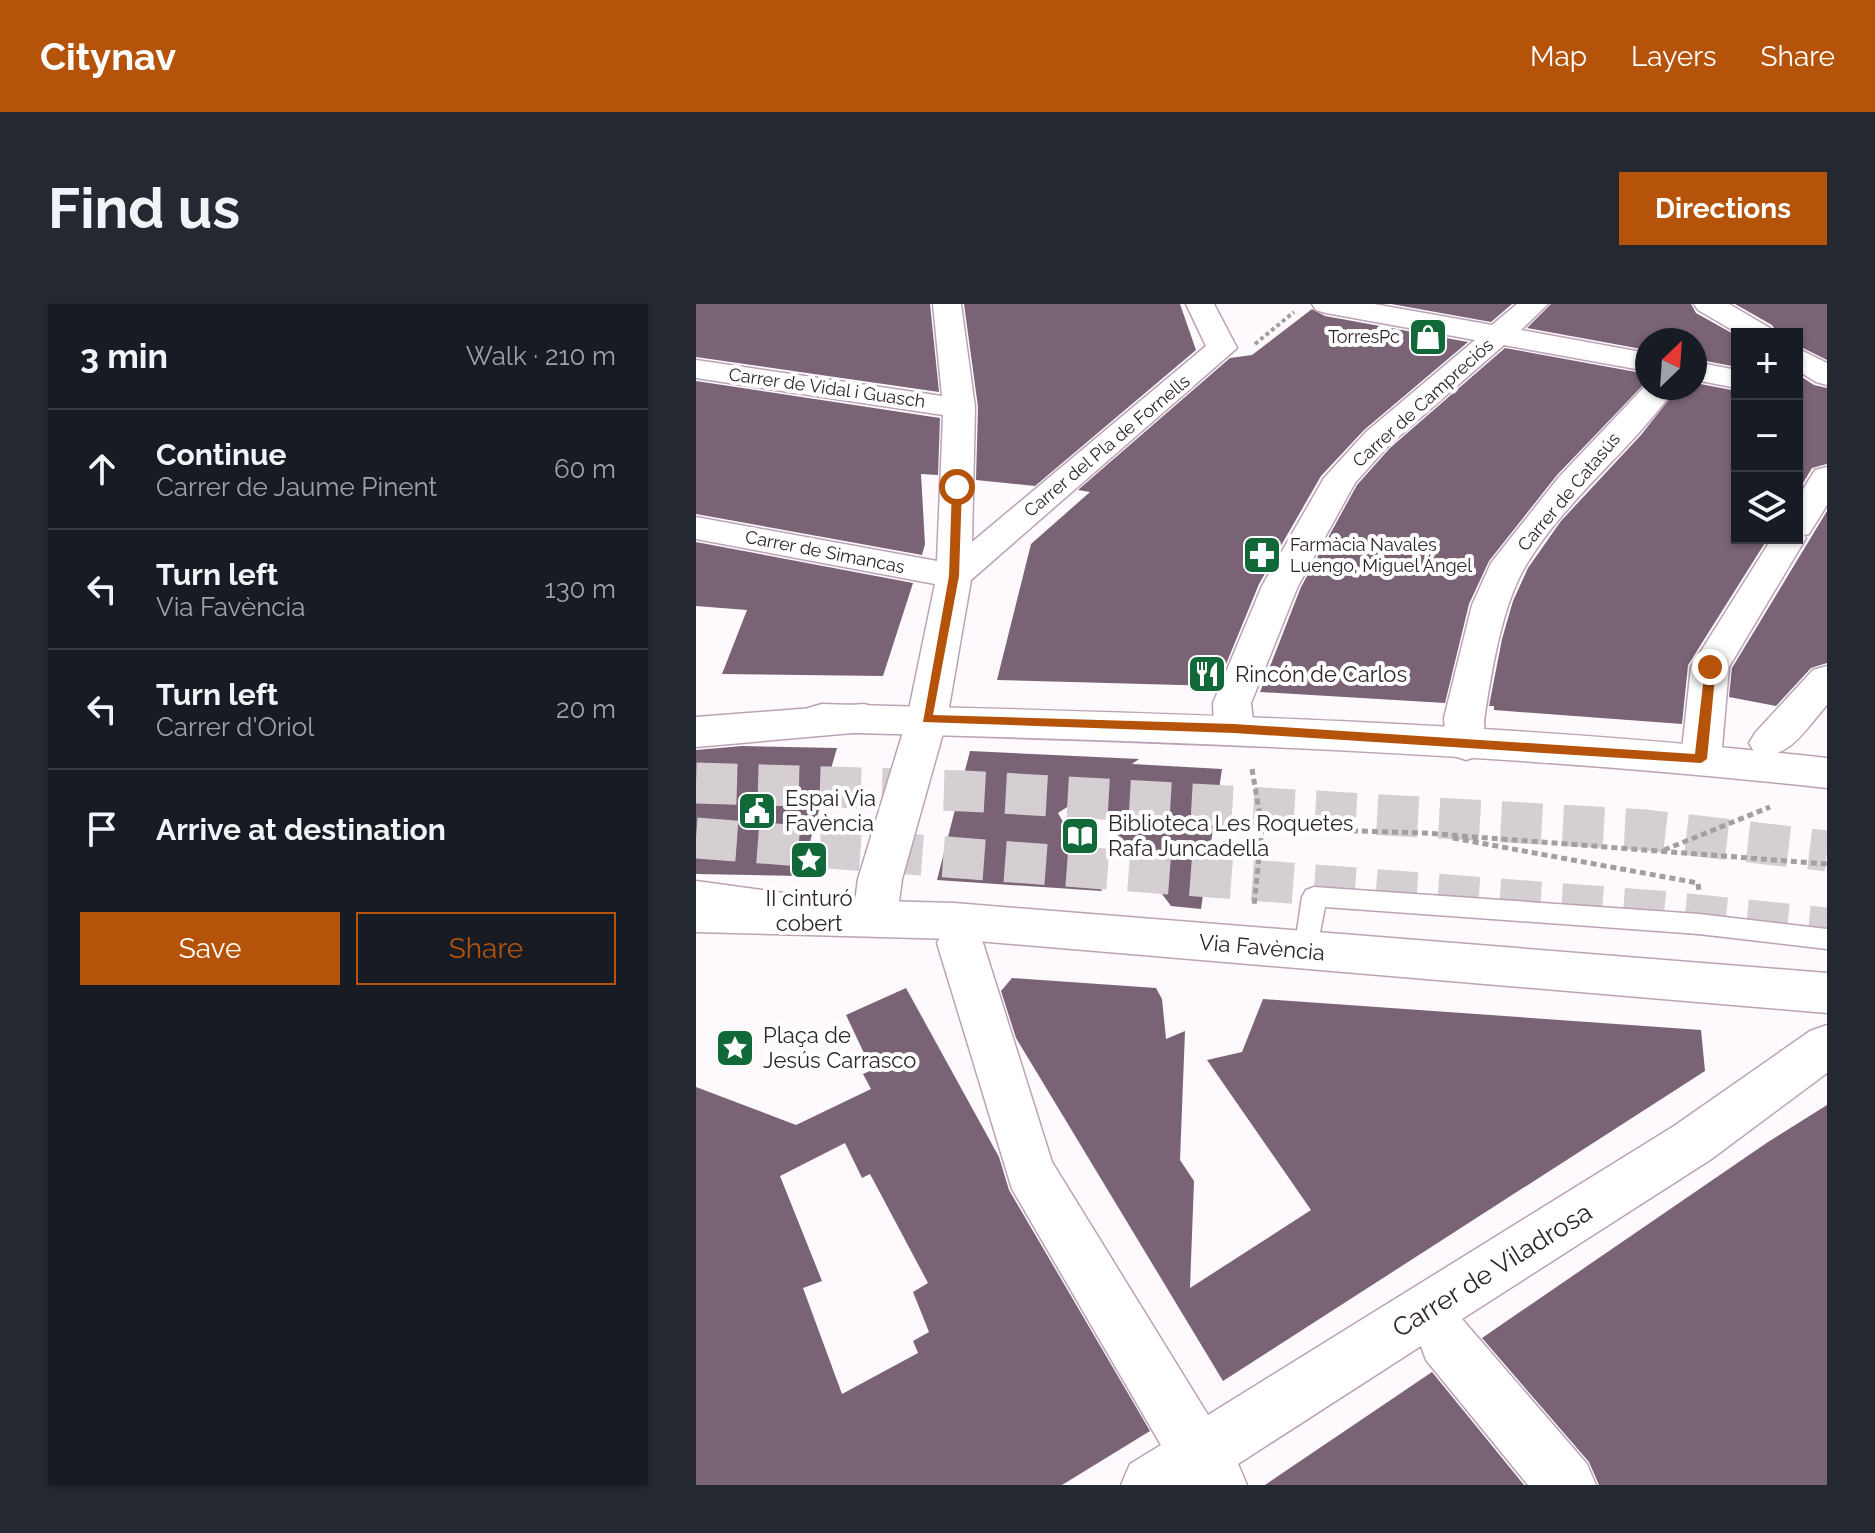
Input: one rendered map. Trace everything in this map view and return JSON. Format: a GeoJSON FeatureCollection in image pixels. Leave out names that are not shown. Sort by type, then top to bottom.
{"type":"FeatureCollection","features":[{"type":"Feature","properties":{"kind":"main road"},"geometry":{"type":"LineString","coordinates":[[875,917],[880,879],[927,719],[954,576],[959,407],[947,304]]}},
{"type":"Feature","properties":{"kind":"main road","name":"Carrer del Pla de Fornells"},"geometry":{"type":"LineString","coordinates":[[954,576],[1222,348],[1200,304]]}},
{"type":"Feature","properties":{"kind":"main road","name":"Carrer de Campreciós"},"geometry":{"type":"LineString","coordinates":[[1242,743],[1232,703],[1280,586],[1341,478],[1377,439],[1534,304]]}},
{"type":"Feature","properties":{"kind":"main road"},"geometry":{"type":"LineString","coordinates":[[1708,304],[1750,327],[1763,304]]}},
{"type":"Feature","properties":{"kind":"main road"},"geometry":{"type":"LineString","coordinates":[[1313,306],[1635,360]]}},
{"type":"Feature","properties":{"kind":"main road"},"geometry":{"type":"LineString","coordinates":[[1803,361],[1827,376]]}},
{"type":"Feature","properties":{"kind":"main road","name":"Carrer de Vidal i Guasch"},"geometry":{"type":"LineString","coordinates":[[696,369],[959,407]]}},
{"type":"Feature","properties":{"kind":"main road"},"geometry":{"type":"LineString","coordinates":[[1707,373],[1731,378]]}},
{"type":"Feature","properties":{"kind":"main road"},"geometry":{"type":"LineString","coordinates":[[1803,392],[1827,396]]}},
{"type":"Feature","properties":{"kind":"main road","name":"Carrer de Catasús"},"geometry":{"type":"LineString","coordinates":[[1466,745],[1464,718],[1490,605],[1509,563],[1571,484],[1649,400]]}},
{"type":"Feature","properties":{"kind":"main road"},"geometry":{"type":"LineString","coordinates":[[1803,516],[1827,477]]}},
{"type":"Feature","properties":{"kind":"main road","name":"Carrer de Simancas"},"geometry":{"type":"LineString","coordinates":[[696,528],[954,576]]}},
{"type":"Feature","properties":{"kind":"main road"},"geometry":{"type":"LineString","coordinates":[[1701,759],[1710,667],[1785,544]]}},
{"type":"Feature","properties":{"kind":"main road"},"geometry":{"type":"LineString","coordinates":[[1769,743],[1827,680]]}},
{"type":"Feature","properties":{"kind":"main road"},"geometry":{"type":"LineString","coordinates":[[696,718],[927,719],[1242,743],[1466,745],[1701,759],[1827,773]]}},
{"type":"Feature","properties":{"kind":"main road"},"geometry":{"type":"LineString","coordinates":[[696,732],[864,718]]}},
{"type":"Feature","properties":{"kind":"main road"},"geometry":{"type":"LineString","coordinates":[[696,899],[814,915]]}},
{"type":"Feature","properties":{"kind":"main road","name":"Via Favència"},"geometry":{"type":"LineString","coordinates":[[696,914],[875,917],[1827,993]]}},
{"type":"Feature","properties":{"kind":"main road"},"geometry":{"type":"LineString","coordinates":[[960,943],[1030,1172],[1208,1470]]}},
{"type":"Feature","properties":{"kind":"main road","name":"Carrer de Viladrosa"},"geometry":{"type":"LineString","coordinates":[[1151,1485],[1208,1470],[1692,1143],[1827,1046]]}},
{"type":"Feature","properties":{"kind":"main road"},"geometry":{"type":"LineString","coordinates":[[1446,1340],[1566,1485]]}},
{"type":"Feature","properties":{"kind":"lane"},"geometry":{"type":"LineString","coordinates":[[1306,950],[1314,897],[1699,924],[1827,939]]}},
{"type":"Feature","properties":{"kind":"path"},"geometry":{"type":"LineString","coordinates":[[1252,346],[1313,306]]}},
{"type":"Feature","properties":{"kind":"path"},"geometry":{"type":"LineString","coordinates":[[1242,743],[1262,828],[1254,907]]}},
{"type":"Feature","properties":{"kind":"path"},"geometry":{"type":"LineString","coordinates":[[1661,852],[1783,802]]}},
{"type":"Feature","properties":{"kind":"path"},"geometry":{"type":"LineString","coordinates":[[1262,828],[1424,833],[1827,864]]}},
{"type":"Feature","properties":{"kind":"path"},"geometry":{"type":"LineString","coordinates":[[1424,833],[1698,883],[1699,900]]}},
{"type":"Feature","properties":{"kind":"building"},"geometry":{"type":"Polygon","coordinates":[[[696,304],[930,304],[939,392],[696,357],[696,304]]]}},
{"type":"Feature","properties":{"kind":"building"},"geometry":{"type":"Polygon","coordinates":[[[964,304],[1180,304],[1196,350],[1035,486],[976,480],[978,407],[964,304]]]}},
{"type":"Feature","properties":{"kind":"building"},"geometry":{"type":"Polygon","coordinates":[[[1391,304],[1512,304],[1491,322],[1391,304]]]}},
{"type":"Feature","properties":{"kind":"building"},"geometry":{"type":"Polygon","coordinates":[[[1551,304],[1691,304],[1696,313],[1731,333],[1731,366],[1707,361],[1707,328],[1635,328],[1635,348],[1527,328],[1551,304]]]}},
{"type":"Feature","properties":{"kind":"building"},"geometry":{"type":"Polygon","coordinates":[[[1735,304],[1827,304],[1827,360],[1803,348],[1803,328],[1774,328],[1735,304]]]}},
{"type":"Feature","properties":{"kind":"building"},"geometry":{"type":"Polygon","coordinates":[[[1312,309],[1325,316],[1468,342],[1364,430],[1321,476],[1259,584],[1217,686],[997,680],[1031,544],[1090,492],[1078,490],[1230,358],[1252,355],[1312,309]]]}},
{"type":"Feature","properties":{"kind":"building"},"geometry":{"type":"Polygon","coordinates":[[[1505,348],[1635,372],[1635,394],[1557,475],[1489,561],[1469,604],[1445,703],[1260,692],[1301,587],[1357,485],[1390,448],[1505,348]]]}},
{"type":"Feature","properties":{"kind":"building"},"geometry":{"type":"Polygon","coordinates":[[[1803,378],[1827,388],[1827,464],[1812,468],[1803,483],[1803,378]]]}},
{"type":"Feature","properties":{"kind":"building"},"geometry":{"type":"Polygon","coordinates":[[[696,381],[940,418],[938,475],[921,474],[925,544],[922,555],[696,514],[696,381]]]}},
{"type":"Feature","properties":{"kind":"building"},"geometry":{"type":"Polygon","coordinates":[[[1707,385],[1731,390],[1731,544],[1764,544],[1688,665],[1682,724],[1494,710],[1494,706],[1489,706],[1502,639],[1513,601],[1528,568],[1561,521],[1641,435],[1669,400],[1707,400],[1707,385]]]}},
{"type":"Feature","properties":{"kind":"building"},"geometry":{"type":"Polygon","coordinates":[[[1827,511],[1827,663],[1811,668],[1776,706],[1729,697],[1732,668],[1827,511]]]}},
{"type":"Feature","properties":{"kind":"building"},"geometry":{"type":"Polygon","coordinates":[[[696,542],[913,583],[883,676],[722,674],[747,610],[696,606],[696,542]]]}},
{"type":"Feature","properties":{"kind":"building","name":"Espai Via Favència"},"geometry":{"type":"Polygon","coordinates":[[[742,746],[837,748],[800,876],[696,874],[696,750],[742,746]]]}},
{"type":"Feature","properties":{"kind":"building","name":"Biblioteca Les Roquetes Rafa Juncadella"},"geometry":{"type":"Polygon","coordinates":[[[970,751],[1139,759],[1132,764],[1222,769],[1201,909],[1171,906],[1087,794],[1058,813],[1102,891],[937,880],[970,751]]]}},
{"type":"Feature","properties":{"kind":"building"},"geometry":{"type":"Polygon","coordinates":[[[1012,978],[1156,988],[1162,999],[1166,1039],[1185,1031],[1180,1160],[1194,1181],[1190,1288],[1311,1210],[1207,1060],[1242,1052],[1263,999],[1701,1030],[1705,1071],[1223,1381],[1016,1038],[1001,991],[1012,978]]]}},
{"type":"Feature","properties":{"kind":"building"},"geometry":{"type":"Polygon","coordinates":[[[906,988],[999,1157],[1009,1190],[1150,1431],[1062,1485],[696,1485],[696,1087],[796,1125],[871,1089],[863,1074],[872,1070],[846,1015],[906,988]],[[845,1143],[780,1176],[822,1281],[803,1288],[842,1394],[918,1353],[913,1341],[929,1332],[913,1292],[928,1283],[870,1174],[862,1178],[845,1143]]]}},
{"type":"Feature","properties":{"kind":"building"},"geometry":{"type":"Polygon","coordinates":[[[1827,1105],[1827,1485],[1599,1485],[1589,1462],[1482,1338],[1827,1105]]]}},
{"type":"Feature","properties":{"kind":"building"},"geometry":{"type":"Polygon","coordinates":[[[1432,1372],[1524,1485],[1265,1485],[1432,1372]]]}},
{"type":"Feature","properties":{"kind":"tunnel"},"geometry":{"type":"LineString","coordinates":[[696,783],[965,791],[1646,830],[1827,851]]}},
{"type":"Feature","properties":{"kind":"tunnel"},"geometry":{"type":"LineString","coordinates":[[696,838],[1658,911],[1827,928]]}},
{"type":"Feature","properties":{"kind":"place","name":"TorresPc"},"geometry":{"type":"Point","coordinates":[1428,337]}},
{"type":"Feature","properties":{"kind":"place","name":"Farmàcia Navales Luengo, Miguel Ángel"},"geometry":{"type":"Point","coordinates":[1262,555]}},
{"type":"Feature","properties":{"kind":"place","name":"Rincón de Carlos"},"geometry":{"type":"Point","coordinates":[1207,674]}},
{"type":"Feature","properties":{"kind":"place","name":"Espai Via Favència"},"geometry":{"type":"Point","coordinates":[757,811]}},
{"type":"Feature","properties":{"kind":"place","name":"Biblioteca Les Roquetes Rafa Juncadella"},"geometry":{"type":"Point","coordinates":[1080,836]}},
{"type":"Feature","properties":{"kind":"place","name":"II cinturó cobert"},"geometry":{"type":"Point","coordinates":[809,860]}},
{"type":"Feature","properties":{"kind":"place","name":"Plaça de Jesús Carrasco"},"geometry":{"type":"Point","coordinates":[735,1048]}},
{"type":"Feature","properties":{"kind":"route"},"geometry":{"type":"LineString","coordinates":[[957,487],[954,576],[927,719],[1234,729],[1701,759],[1710,667]]}}]}
